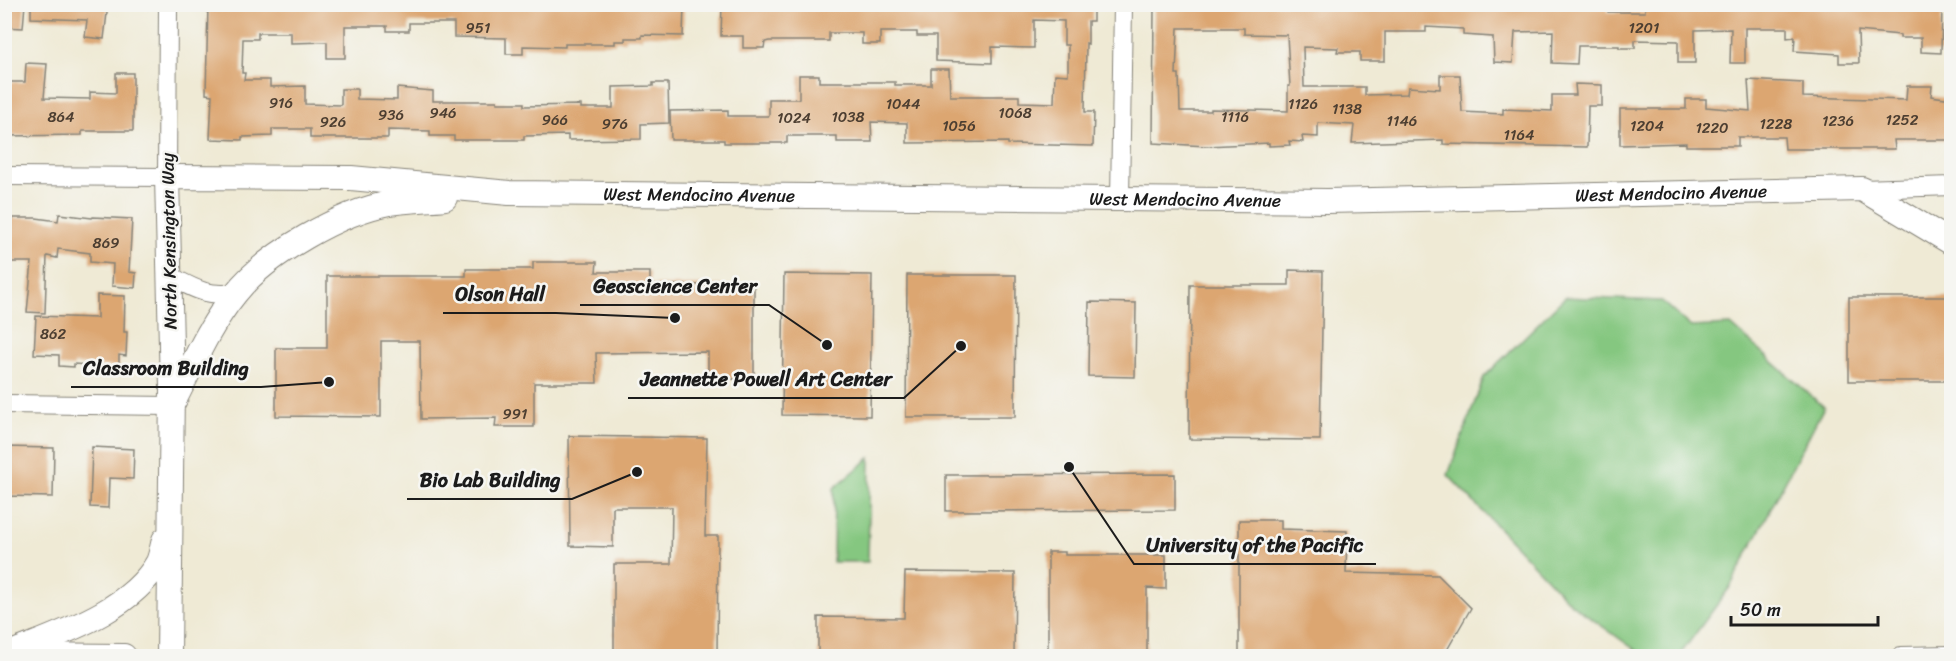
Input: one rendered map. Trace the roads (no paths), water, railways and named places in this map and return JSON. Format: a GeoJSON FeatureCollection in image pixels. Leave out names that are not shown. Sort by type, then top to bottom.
{"type":"FeatureCollection","features":[{"type":"Feature","properties":{"kind":"street","name":"North Kensington Way"},"geometry":{"type":"LineString","coordinates":[[168,4],[167,177],[172,406],[169,657]]}},
{"type":"Feature","properties":{"kind":"street"},"geometry":{"type":"LineString","coordinates":[[1120,199],[1123,4]]}},
{"type":"Feature","properties":{"kind":"street","name":"West Mendocino Avenue"},"geometry":{"type":"LineString","coordinates":[[4,176],[351,178],[509,193],[1338,201],[1952,186]]}},
{"type":"Feature","properties":{"kind":"street"},"geometry":{"type":"LineString","coordinates":[[1862,189],[1952,243]]}},
{"type":"Feature","properties":{"kind":"street","name":"West Mendocino Avenue"},"geometry":{"type":"LineString","coordinates":[[172,406],[207,335],[236,293],[261,267],[281,253],[348,215],[390,203],[509,193]]}},
{"type":"Feature","properties":{"kind":"street"},"geometry":{"type":"LineString","coordinates":[[170,276],[200,292],[236,293]]}},
{"type":"Feature","properties":{"kind":"street"},"geometry":{"type":"LineString","coordinates":[[4,404],[172,406]]}},
{"type":"Feature","properties":{"kind":"street"},"geometry":{"type":"LineString","coordinates":[[7,654],[75,627],[110,608],[135,590],[159,560],[171,514]]}},
{"type":"Feature","properties":{"kind":"street"},"geometry":{"type":"LineString","coordinates":[[7,654],[124,657]]}},
{"type":"Feature","properties":{"kind":"street"},"geometry":{"type":"LineString","coordinates":[[1901,657],[1952,655]]}},
{"type":"Feature","properties":{"kind":"place","name":"Olson Hall"},"geometry":{"type":"Point","coordinates":[675,318]}},
{"type":"Feature","properties":{"kind":"place","name":"Geoscience Center"},"geometry":{"type":"Point","coordinates":[827,345]}},
{"type":"Feature","properties":{"kind":"place","name":"Jeannette Powell Art Center"},"geometry":{"type":"Point","coordinates":[961,346]}},
{"type":"Feature","properties":{"kind":"place","name":"Classroom Building"},"geometry":{"type":"Point","coordinates":[329,382]}},
{"type":"Feature","properties":{"kind":"place","name":"University of the Pacific"},"geometry":{"type":"Point","coordinates":[1069,467]}},
{"type":"Feature","properties":{"kind":"place","name":"Bio Lab Building"},"geometry":{"type":"Point","coordinates":[637,472]}}]}
